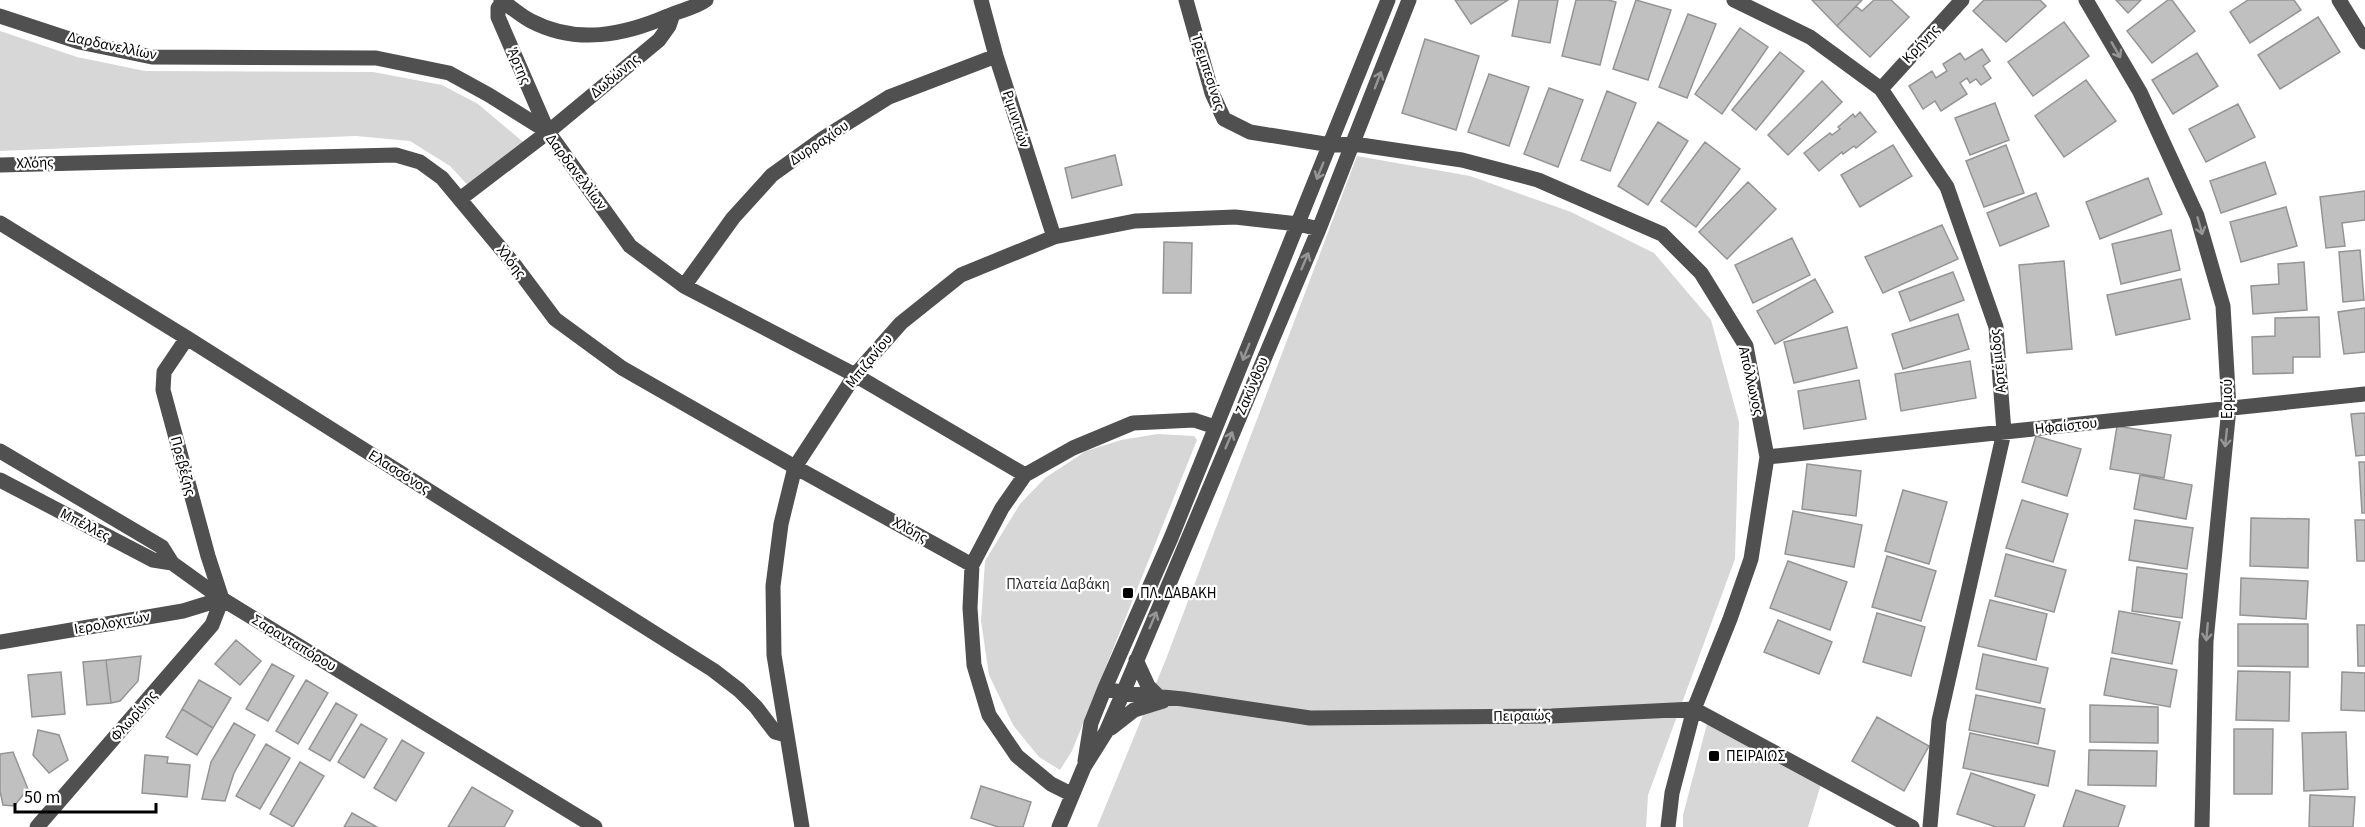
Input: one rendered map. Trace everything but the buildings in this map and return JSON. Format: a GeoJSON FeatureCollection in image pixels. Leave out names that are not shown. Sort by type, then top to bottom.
{"type":"FeatureCollection","features":[{"type":"Feature","properties":{"kind":"street","name":"Δωδώνης"},"geometry":{"type":"LineString","coordinates":[[502,0],[542,26],[570,35],[608,35],[627,32],[706,0]]}},
{"type":"Feature","properties":{"kind":"street","name":"Άρτης"},"geometry":{"type":"LineString","coordinates":[[502,0],[498,8],[498,17],[548,132]]}},
{"type":"Feature","properties":{"kind":"street","name":"Ριμινιτών"},"geometry":{"type":"LineString","coordinates":[[981,0],[996,56],[1054,237]]}},
{"type":"Feature","properties":{"kind":"street","name":"Τρεμπεσίνας"},"geometry":{"type":"LineString","coordinates":[[1186,0],[1212,93],[1224,119],[1250,132],[1331,145],[1354,144]]}},
{"type":"Feature","properties":{"kind":"street","name":"Ζακύνθου"},"geometry":{"type":"LineString","coordinates":[[1084,766],[1091,723],[1171,538],[1388,0]]}},
{"type":"Feature","properties":{"kind":"street","name":"Ζακύνθου"},"geometry":{"type":"LineString","coordinates":[[1059,827],[1084,766],[1106,732],[1123,693],[1319,229],[1409,0]]}},
{"type":"Feature","properties":{"kind":"street","name":"Αρτέμιδος"},"geometry":{"type":"LineString","coordinates":[[1734,0],[1810,37],[1881,89],[1947,188],[1996,327],[2004,432],[1939,721],[1930,827]]}},
{"type":"Feature","properties":{"kind":"street","name":"Κρήνης"},"geometry":{"type":"LineString","coordinates":[[1881,89],[1962,0]]}},
{"type":"Feature","properties":{"kind":"street","name":"Ερμού"},"geometry":{"type":"LineString","coordinates":[[2086,0],[2140,92],[2197,216],[2223,306],[2229,408],[2206,641],[2202,827]]}},
{"type":"Feature","properties":{"kind":"street"},"geometry":{"type":"LineString","coordinates":[[2339,0],[2365,42]]}},
{"type":"Feature","properties":{"kind":"street","name":"Δωδώνης"},"geometry":{"type":"LineString","coordinates":[[460,199],[548,132],[659,40],[669,26],[673,14]]}},
{"type":"Feature","properties":{"kind":"street","name":"Δαρδανελλίων"},"geometry":{"type":"LineString","coordinates":[[0,16],[79,42],[152,57],[376,58],[449,73],[548,132],[630,246],[684,286],[855,375],[1025,475]]}},
{"type":"Feature","properties":{"kind":"street","name":"Δυρραχίου"},"geometry":{"type":"LineString","coordinates":[[684,286],[733,218],[772,175],[822,139],[889,97],[996,56]]}},
{"type":"Feature","properties":{"kind":"street","name":"Απόλλωνος"},"geometry":{"type":"LineString","coordinates":[[1354,144],[1462,160],[1538,180],[1662,234],[1701,273],[1746,346],[1767,457],[1751,559],[1694,709],[1672,793],[1668,827]]}},
{"type":"Feature","properties":{"kind":"street","name":"Χλόης"},"geometry":{"type":"LineString","coordinates":[[0,165],[396,155],[420,162],[442,178],[513,263],[555,319],[622,368],[972,565]]}},
{"type":"Feature","properties":{"kind":"street","name":"Μπιζανίου"},"geometry":{"type":"LineString","coordinates":[[802,827],[774,655],[773,586],[781,524],[795,467],[855,375],[901,323],[961,275],[1054,237],[1136,220],[1235,217],[1298,224],[1319,229]]}},
{"type":"Feature","properties":{"kind":"street","name":"Ελασσόνος"},"geometry":{"type":"LineString","coordinates":[[0,224],[187,338],[713,670],[750,701],[775,732],[786,735]]}},
{"type":"Feature","properties":{"kind":"street","name":"Πρεβέζης"},"geometry":{"type":"LineString","coordinates":[[187,338],[164,372],[163,390],[222,599]]}},
{"type":"Feature","properties":{"kind":"street","name":"Ηφαίστου"},"geometry":{"type":"LineString","coordinates":[[1767,457],[2365,394]]}},
{"type":"Feature","properties":{"kind":"street"},"geometry":{"type":"LineString","coordinates":[[1071,794],[1051,784],[1017,756],[989,715],[974,665],[970,608],[972,565],[1002,508],[1025,475],[1073,448],[1133,423],[1194,420],[1215,427]]}},
{"type":"Feature","properties":{"kind":"street","name":"Σαρανταπόρου"},"geometry":{"type":"LineString","coordinates":[[0,451],[162,547],[172,563],[222,599],[596,827]]}},
{"type":"Feature","properties":{"kind":"street","name":"Μπέλλες"},"geometry":{"type":"LineString","coordinates":[[0,480],[153,560],[172,563]]}},
{"type":"Feature","properties":{"kind":"street","name":"Ιερολοχιτών"},"geometry":{"type":"LineString","coordinates":[[0,642],[183,611],[222,599]]}},
{"type":"Feature","properties":{"kind":"street","name":"Φλωρίνης"},"geometry":{"type":"LineString","coordinates":[[37,827],[212,625],[222,599]]}},
{"type":"Feature","properties":{"kind":"street"},"geometry":{"type":"LineString","coordinates":[[1136,660],[1148,686],[1166,698]]}},
{"type":"Feature","properties":{"kind":"street","name":"Πειραιώς"},"geometry":{"type":"LineString","coordinates":[[1105,688],[1123,693],[1310,718],[1552,716],[1694,709]]}},
{"type":"Feature","properties":{"kind":"street"},"geometry":{"type":"LineString","coordinates":[[1106,732],[1134,710],[1166,698]]}},
{"type":"Feature","properties":{"kind":"street"},"geometry":{"type":"LineString","coordinates":[[1694,709],[1912,827]]}},
{"type":"Feature","properties":{"kind":"green space"},"geometry":{"type":"Polygon","coordinates":[[[0,31],[77,57],[145,71],[373,72],[442,85],[478,104],[528,146],[477,195],[450,166],[410,141],[356,136],[0,151],[0,31]]]}},
{"type":"Feature","properties":{"kind":"green space"},"geometry":{"type":"Polygon","coordinates":[[[1357,156],[1470,176],[1571,212],[1654,253],[1711,320],[1739,422],[1735,559],[1648,795],[1646,827],[1097,827],[1166,659],[1357,156]]]}},
{"type":"Feature","properties":{"kind":"green space","name":"Πλατεία Δαβάκη"},"geometry":{"type":"Polygon","coordinates":[[[1158,434],[1194,436],[1197,440],[1072,751],[1060,770],[1039,757],[1013,725],[989,675],[981,621],[985,561],[1020,504],[1045,478],[1086,451],[1121,440],[1158,434]]]}},
{"type":"Feature","properties":{"kind":"green space"},"geometry":{"type":"Polygon","coordinates":[[[1708,720],[1821,784],[1808,827],[1683,827],[1683,815],[1708,720]]]}},
{"type":"Feature","properties":{"kind":"place","name":"ΠΛ. ΔΑΒΑΚΗ"},"geometry":{"type":"Point","coordinates":[1128,593]}},
{"type":"Feature","properties":{"kind":"place","name":"ΠΕΙΡΑΙΩΣ"},"geometry":{"type":"Point","coordinates":[1714,756]}}]}
